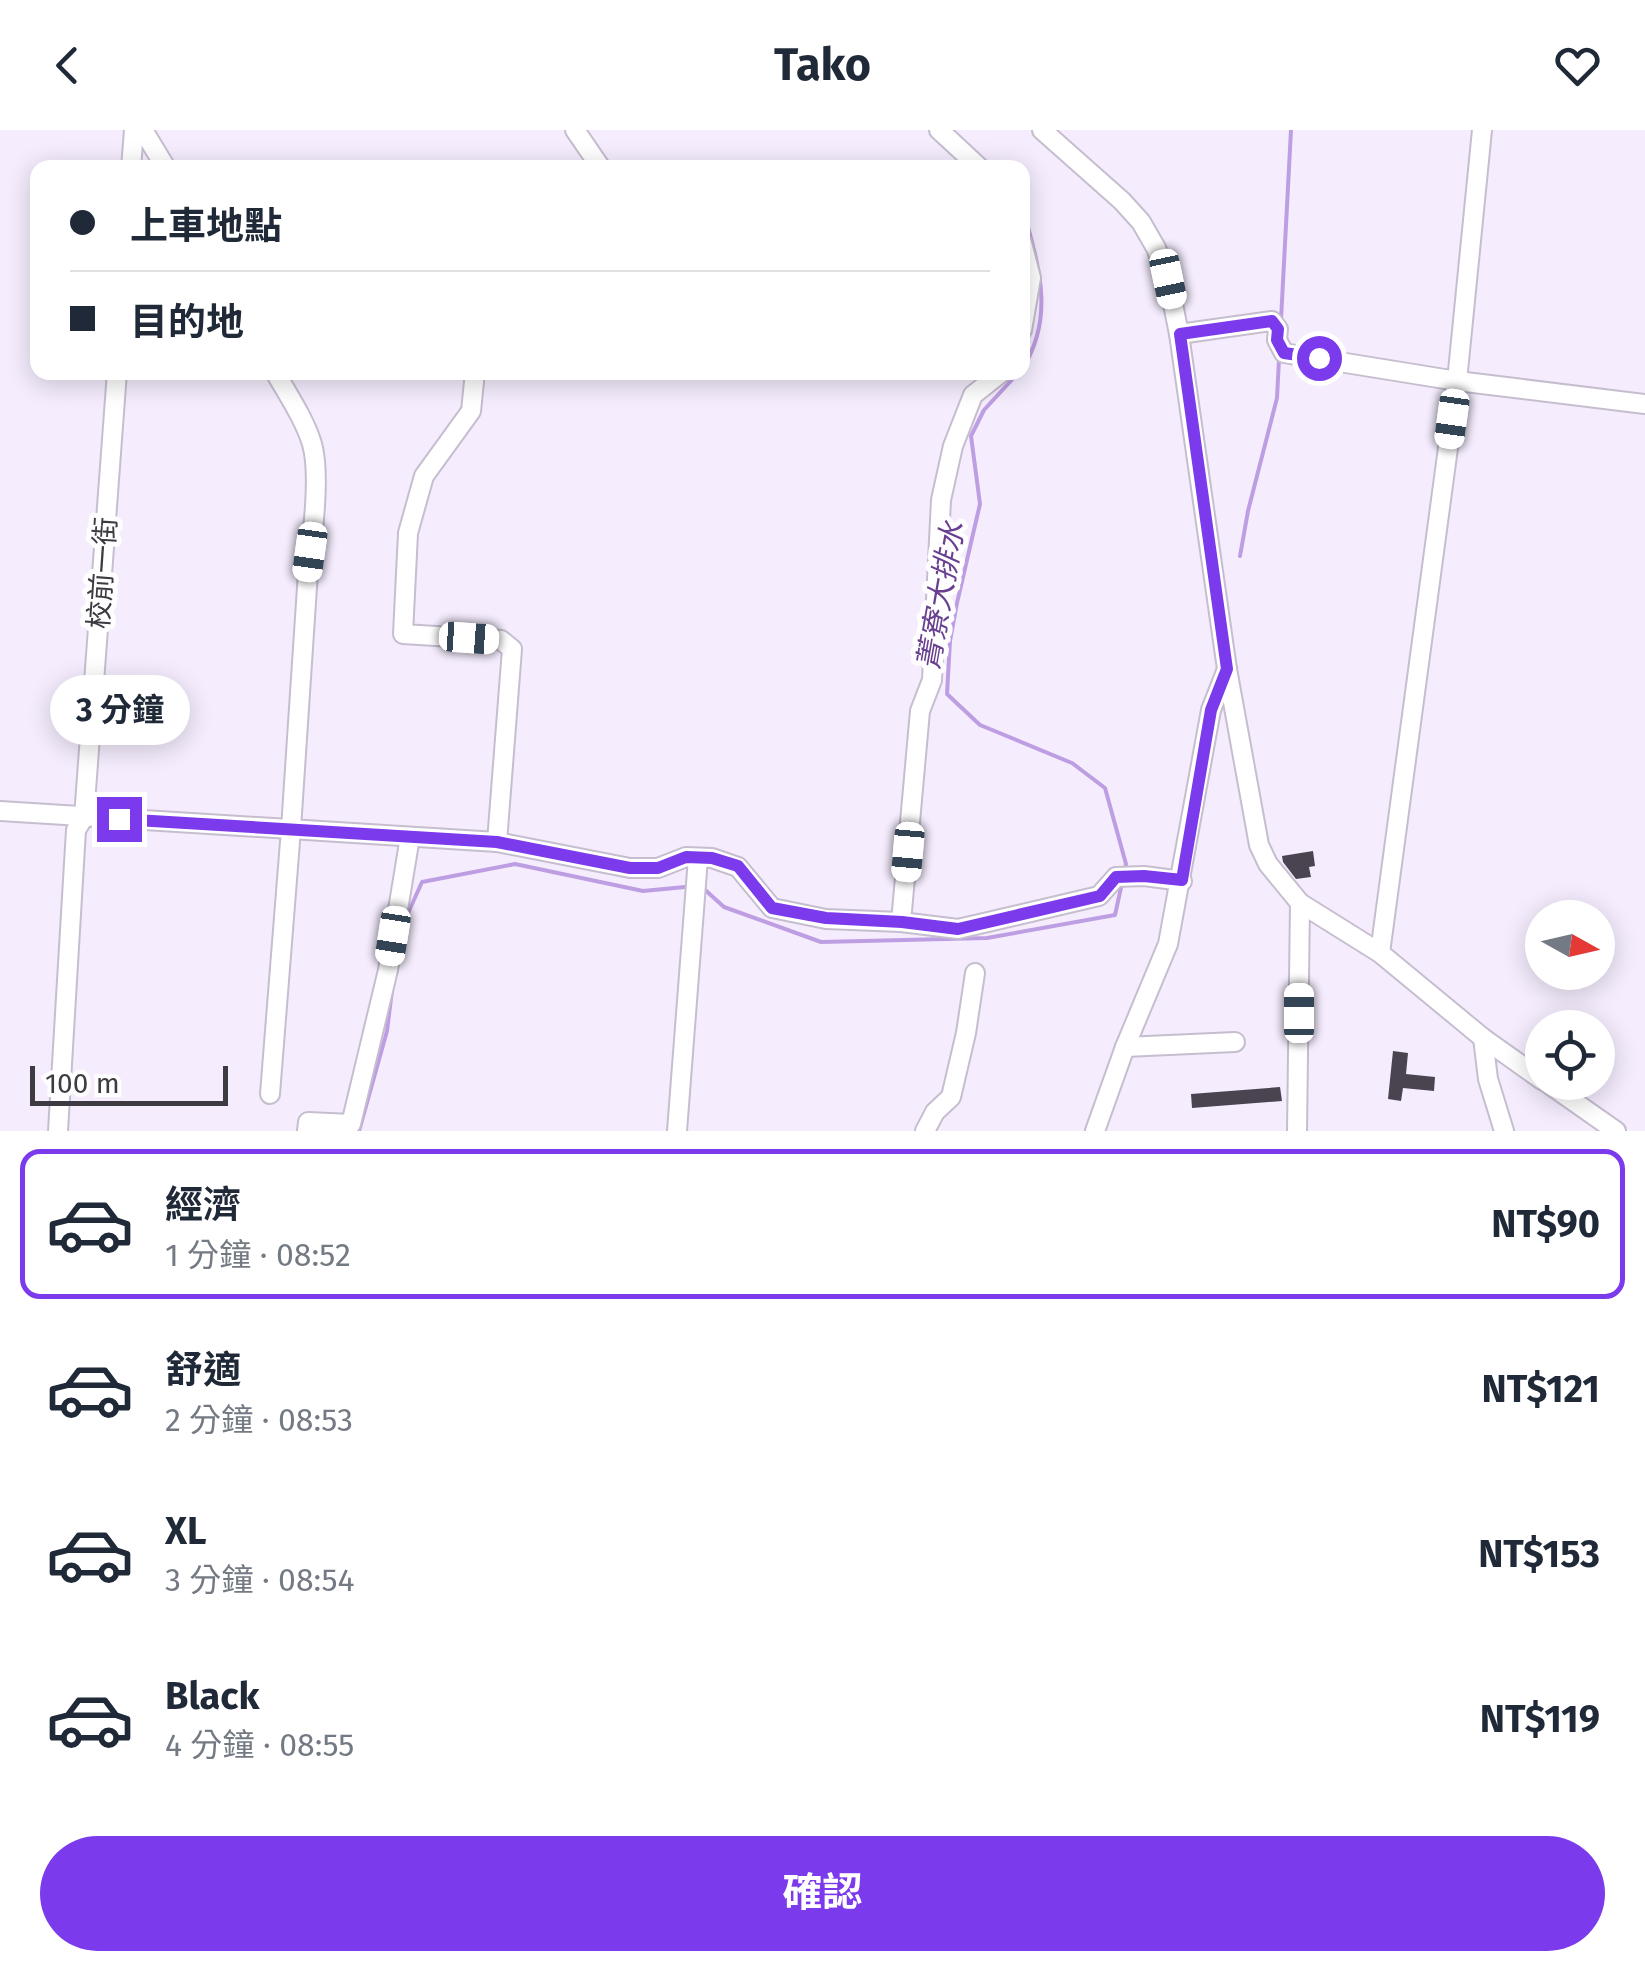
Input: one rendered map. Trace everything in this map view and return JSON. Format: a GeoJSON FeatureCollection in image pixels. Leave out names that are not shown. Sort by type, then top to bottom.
{"type":"FeatureCollection","features":[{"type":"Feature","properties":{"kind":"street"},"geometry":{"type":"LineString","coordinates":[[132,160],[134,130]]}},
{"type":"Feature","properties":{"kind":"street"},"geometry":{"type":"LineString","coordinates":[[143,130],[161,160]]}},
{"type":"Feature","properties":{"kind":"street"},"geometry":{"type":"LineString","coordinates":[[575,130],[595,160]]}},
{"type":"Feature","properties":{"kind":"street"},"geometry":{"type":"LineString","coordinates":[[939,130],[960,138],[975,160]]}},
{"type":"Feature","properties":{"kind":"street"},"geometry":{"type":"LineString","coordinates":[[1042,130],[1140,222],[1168,279],[1180,334],[1227,669],[1259,845],[1268,864],[1300,903],[1380,953],[1525,1068]]}},
{"type":"Feature","properties":{"kind":"street"},"geometry":{"type":"LineString","coordinates":[[1380,953],[1457,381],[1482,130]]}},
{"type":"Feature","properties":{"kind":"street"},"geometry":{"type":"LineString","coordinates":[[1180,334],[1272,321],[1281,346],[1457,381],[1645,404]]}},
{"type":"Feature","properties":{"kind":"street","name":"校前一街"},"geometry":{"type":"LineString","coordinates":[[58,1131],[76,830],[84,816],[115,380]]}},
{"type":"Feature","properties":{"kind":"street"},"geometry":{"type":"LineString","coordinates":[[270,1094],[314,532],[315,457],[311,440],[280,380]]}},
{"type":"Feature","properties":{"kind":"street"},"geometry":{"type":"LineString","coordinates":[[473,380],[471,412],[424,476],[408,534],[403,634],[502,640],[512,649],[497,842]]}},
{"type":"Feature","properties":{"kind":"street"},"geometry":{"type":"LineString","coordinates":[[902,922],[920,711],[932,680],[942,500],[953,446],[973,395],[992,380]]}},
{"type":"Feature","properties":{"kind":"street"},"geometry":{"type":"LineString","coordinates":[[1094,1131],[1168,944],[1211,710],[1227,669]]}},
{"type":"Feature","properties":{"kind":"street"},"geometry":{"type":"LineString","coordinates":[[0,811],[497,842],[630,868],[658,868],[686,857],[712,858],[738,866],[772,908],[826,918],[958,929],[1100,896],[1116,877],[1182,880]]}},
{"type":"Feature","properties":{"kind":"street"},"geometry":{"type":"LineString","coordinates":[[307,1131],[308,1122],[351,1124],[388,970],[410,837]]}},
{"type":"Feature","properties":{"kind":"street"},"geometry":{"type":"LineString","coordinates":[[677,1131],[698,858]]}},
{"type":"Feature","properties":{"kind":"street"},"geometry":{"type":"LineString","coordinates":[[1297,1131],[1300,903]]}},
{"type":"Feature","properties":{"kind":"street"},"geometry":{"type":"LineString","coordinates":[[924,1131],[934,1112],[950,1097],[966,1033],[975,972]]}},
{"type":"Feature","properties":{"kind":"street"},"geometry":{"type":"LineString","coordinates":[[1483,1038],[1488,1080],[1504,1131]]}},
{"type":"Feature","properties":{"kind":"street"},"geometry":{"type":"LineString","coordinates":[[1126,1047],[1235,1042]]}},
{"type":"Feature","properties":{"kind":"street"},"geometry":{"type":"LineString","coordinates":[[1571,1100],[1616,1131]]}},
{"type":"Feature","properties":{"kind":"building"},"geometry":{"type":"Polygon","coordinates":[[[1313,851],[1315,866],[1309,867],[1311,877],[1296,879],[1282,856],[1313,851]]]}},
{"type":"Feature","properties":{"kind":"building"},"geometry":{"type":"Polygon","coordinates":[[[1393,1051],[1408,1053],[1406,1074],[1435,1077],[1434,1091],[1403,1088],[1401,1101],[1388,1099],[1393,1051]]]}},
{"type":"Feature","properties":{"kind":"building"},"geometry":{"type":"Polygon","coordinates":[[[1280,1087],[1282,1101],[1192,1108],[1191,1094],[1280,1087]]]}},
{"type":"Feature","properties":{"kind":"waterway"},"geometry":{"type":"LineString","coordinates":[[1281,320],[1291,130]]}},
{"type":"Feature","properties":{"kind":"waterway","name":"菁寮大排水"},"geometry":{"type":"LineString","coordinates":[[1030,236],[1041,288],[1039,329],[1030,354]]}},
{"type":"Feature","properties":{"kind":"waterway"},"geometry":{"type":"LineString","coordinates":[[1240,556],[1277,398],[1279,359]]}},
{"type":"Feature","properties":{"kind":"waterway","name":"菁寮大排水"},"geometry":{"type":"LineString","coordinates":[[1012,380],[984,410],[971,436],[980,504],[950,641],[947,694],[980,725],[1072,763],[1105,788],[1125,869]]}},
{"type":"Feature","properties":{"kind":"waterway","name":"菁寮大排水"},"geometry":{"type":"LineString","coordinates":[[404,922],[422,882],[515,864],[643,891],[685,887]]}},
{"type":"Feature","properties":{"kind":"waterway","name":"菁寮大排水"},"geometry":{"type":"LineString","coordinates":[[703,888],[724,907],[821,942],[987,938],[1115,915],[1122,883]]}},
{"type":"Feature","properties":{"kind":"waterway","name":"菁寮大排水"},"geometry":{"type":"LineString","coordinates":[[359,1131],[387,1031],[392,990]]}},
{"type":"Feature","properties":{"kind":"route"},"geometry":{"type":"LineString","coordinates":[[119,819],[497,842],[630,868],[658,868],[686,857],[712,858],[738,866],[772,908],[826,918],[958,929],[1100,896],[1116,877],[1182,880],[1211,710],[1227,669],[1180,334],[1272,321],[1284,353],[1319,358]]}}]}
